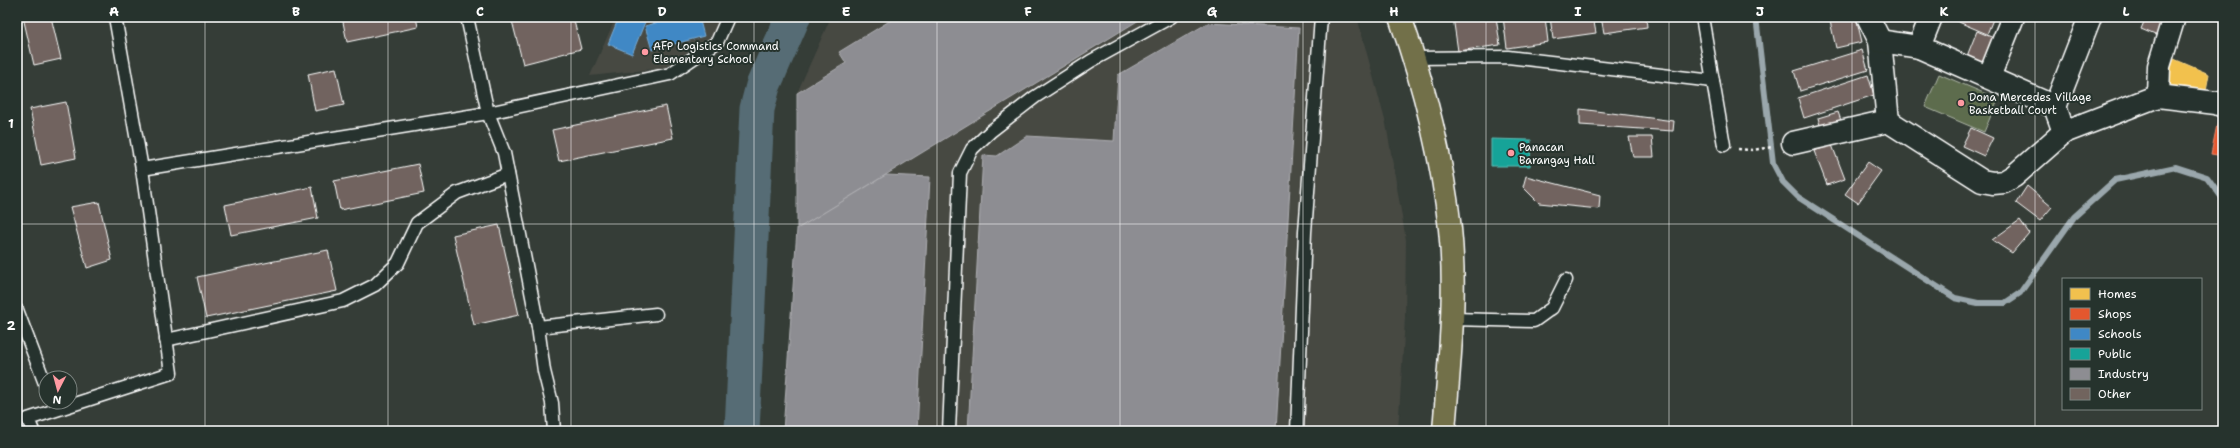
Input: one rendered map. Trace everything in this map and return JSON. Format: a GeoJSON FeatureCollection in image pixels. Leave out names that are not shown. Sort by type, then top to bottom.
{"type":"FeatureCollection","features":[{"type":"Feature","properties":{"kind":"highway"},"geometry":{"type":"LineString","coordinates":[[1400,17],[1415,58],[1442,179],[1450,229],[1452,319],[1444,431]]}},
{"type":"Feature","properties":{"kind":"street"},"geometry":{"type":"LineString","coordinates":[[1868,17],[1880,41],[1888,122]]}},
{"type":"Feature","properties":{"kind":"street"},"geometry":{"type":"LineString","coordinates":[[1919,47],[1931,17]]}},
{"type":"Feature","properties":{"kind":"street"},"geometry":{"type":"LineString","coordinates":[[1989,77],[2013,17]]}},
{"type":"Feature","properties":{"kind":"street"},"geometry":{"type":"LineString","coordinates":[[2064,132],[2055,107],[2090,17]]}},
{"type":"Feature","properties":{"kind":"street"},"geometry":{"type":"LineString","coordinates":[[2158,96],[2159,66],[2174,17]]}},
{"type":"Feature","properties":{"kind":"street"},"geometry":{"type":"LineString","coordinates":[[1880,41],[1919,47],[2055,107]]}},
{"type":"Feature","properties":{"kind":"street"},"geometry":{"type":"LineString","coordinates":[[1793,143],[1888,122],[1982,180],[1993,183],[2004,182],[2014,176],[2064,132],[2158,96],[2221,99]]}},
{"type":"Feature","properties":{"kind":"lane"},"geometry":{"type":"LineString","coordinates":[[78,399],[171,372],[142,169],[115,17]]}},
{"type":"Feature","properties":{"kind":"lane"},"geometry":{"type":"LineString","coordinates":[[467,17],[488,113],[504,153],[538,327],[544,371],[553,411],[554,431]]}},
{"type":"Feature","properties":{"kind":"lane"},"geometry":{"type":"LineString","coordinates":[[142,169],[488,113],[670,74],[717,42],[728,17]]}},
{"type":"Feature","properties":{"kind":"lane"},"geometry":{"type":"LineString","coordinates":[[949,431],[960,173],[972,149],[991,131],[1035,97],[1091,61],[1171,17]]}},
{"type":"Feature","properties":{"kind":"lane"},"geometry":{"type":"LineString","coordinates":[[1297,431],[1305,232],[1322,17]]}},
{"type":"Feature","properties":{"kind":"lane"},"geometry":{"type":"LineString","coordinates":[[1702,17],[1724,145]]}},
{"type":"Feature","properties":{"kind":"lane"},"geometry":{"type":"LineString","coordinates":[[1415,58],[1508,56],[1713,81]]}},
{"type":"Feature","properties":{"kind":"lane"},"geometry":{"type":"LineString","coordinates":[[166,340],[342,300],[375,285],[398,263],[417,223],[457,193],[508,174]]}},
{"type":"Feature","properties":{"kind":"lane"},"geometry":{"type":"LineString","coordinates":[[1452,319],[1534,321],[1552,308],[1566,280]]}},
{"type":"Feature","properties":{"kind":"lane"},"geometry":{"type":"LineString","coordinates":[[17,310],[40,370]]}},
{"type":"Feature","properties":{"kind":"lane"},"geometry":{"type":"LineString","coordinates":[[538,327],[656,314]]}},
{"type":"Feature","properties":{"kind":"lane"},"geometry":{"type":"LineString","coordinates":[[33,431],[28,419],[46,410]]}},
{"type":"Feature","properties":{"kind":"path"},"geometry":{"type":"LineString","coordinates":[[1724,145],[1744,150],[1764,148]]}},
{"type":"Feature","properties":{"kind":"shaded area","name":"AFP Logistics Command Elementary School"},"geometry":{"type":"Polygon","coordinates":[[[616,17],[720,17],[713,35],[664,68],[590,76],[616,17]]]}},
{"type":"Feature","properties":{"kind":"shaded area"},"geometry":{"type":"Polygon","coordinates":[[[831,17],[1357,17],[1386,124],[1406,240],[1405,318],[1398,431],[783,431],[797,229],[797,93],[831,17]]]}},
{"type":"Feature","properties":{"kind":"green space","name":"Dona Mercedes Village Basketball Court"},"geometry":{"type":"Polygon","coordinates":[[[1939,74],[1998,99],[1984,132],[1925,107],[1939,74]]]}},
{"type":"Feature","properties":{"kind":"water"},"geometry":{"type":"Polygon","coordinates":[[[17,401],[28,431],[17,431],[17,401]]]}},
{"type":"Feature","properties":{"kind":"building: Homes"},"geometry":{"type":"Polygon","coordinates":[[[2167,56],[2209,74],[2205,96],[2162,93],[2167,56]]]}},
{"type":"Feature","properties":{"kind":"building: Shops"},"geometry":{"type":"Polygon","coordinates":[[[2218,120],[2223,121],[2223,156],[2211,154],[2218,120]]]}},
{"type":"Feature","properties":{"kind":"building: Schools"},"geometry":{"type":"Polygon","coordinates":[[[619,17],[647,17],[632,54],[608,44],[619,17]]]}},
{"type":"Feature","properties":{"kind":"building: Schools"},"geometry":{"type":"Polygon","coordinates":[[[677,17],[699,17],[704,36],[652,50],[645,26],[677,17]]]}},
{"type":"Feature","properties":{"kind":"building: Public","name":"Panacan Barangay Hall"},"geometry":{"type":"Polygon","coordinates":[[[1491,139],[1531,140],[1530,166],[1491,166],[1491,139]]]}},
{"type":"Feature","properties":{"kind":"building: Industry"},"geometry":{"type":"Polygon","coordinates":[[[896,17],[1144,17],[797,229],[797,93],[846,63],[839,52],[896,17]]]}},
{"type":"Feature","properties":{"kind":"building: Industry"},"geometry":{"type":"Polygon","coordinates":[[[1208,23],[1299,28],[1276,431],[968,431],[983,155],[997,156],[1027,136],[1114,141],[1118,75],[1208,23]]]}},
{"type":"Feature","properties":{"kind":"building: Industry"},"geometry":{"type":"Polygon","coordinates":[[[886,175],[930,177],[917,431],[783,431],[797,229],[886,175]]]}},
{"type":"Feature","properties":{"kind":"building: Other"},"geometry":{"type":"Polygon","coordinates":[[[23,17],[51,17],[61,59],[34,65],[23,17]]]}},
{"type":"Feature","properties":{"kind":"building: Other"},"geometry":{"type":"Polygon","coordinates":[[[342,17],[416,17],[418,27],[347,42],[342,17]]]}},
{"type":"Feature","properties":{"kind":"building: Other"},"geometry":{"type":"Polygon","coordinates":[[[511,17],[573,17],[581,49],[523,64],[511,17]]]}},
{"type":"Feature","properties":{"kind":"building: Other"},"geometry":{"type":"Polygon","coordinates":[[[1453,17],[1496,17],[1500,45],[1458,51],[1453,17]]]}},
{"type":"Feature","properties":{"kind":"building: Other"},"geometry":{"type":"Polygon","coordinates":[[[1503,17],[1545,17],[1548,42],[1507,48],[1503,17]]]}},
{"type":"Feature","properties":{"kind":"building: Other"},"geometry":{"type":"Polygon","coordinates":[[[1550,17],[1593,17],[1596,33],[1553,39],[1550,17]]]}},
{"type":"Feature","properties":{"kind":"building: Other"},"geometry":{"type":"Polygon","coordinates":[[[1601,17],[1646,17],[1647,27],[1604,33],[1601,17]]]}},
{"type":"Feature","properties":{"kind":"building: Other"},"geometry":{"type":"Polygon","coordinates":[[[1816,17],[1835,17],[1817,21],[1816,17]]]}},
{"type":"Feature","properties":{"kind":"building: Other"},"geometry":{"type":"Polygon","coordinates":[[[1856,17],[1862,42],[1836,48],[1830,21],[1856,17]]]}},
{"type":"Feature","properties":{"kind":"building: Other"},"geometry":{"type":"Polygon","coordinates":[[[1947,17],[1994,17],[1987,34],[1947,17]]]}},
{"type":"Feature","properties":{"kind":"building: Other"},"geometry":{"type":"Polygon","coordinates":[[[2146,17],[2168,17],[2160,37],[2141,29],[2146,17]]]}},
{"type":"Feature","properties":{"kind":"building: Other"},"geometry":{"type":"Polygon","coordinates":[[[1977,31],[1996,39],[1986,64],[1967,56],[1977,31]]]}},
{"type":"Feature","properties":{"kind":"building: Other"},"geometry":{"type":"Polygon","coordinates":[[[1862,50],[1868,70],[1800,91],[1794,71],[1862,50]]]}},
{"type":"Feature","properties":{"kind":"building: Other"},"geometry":{"type":"Polygon","coordinates":[[[336,68],[344,105],[315,111],[308,74],[336,68]]]}},
{"type":"Feature","properties":{"kind":"building: Other"},"geometry":{"type":"Polygon","coordinates":[[[1868,75],[1874,95],[1804,118],[1798,98],[1868,75]]]}},
{"type":"Feature","properties":{"kind":"building: Other"},"geometry":{"type":"Polygon","coordinates":[[[66,102],[76,158],[41,165],[30,109],[66,102]]]}},
{"type":"Feature","properties":{"kind":"building: Other"},"geometry":{"type":"Polygon","coordinates":[[[666,106],[673,138],[559,161],[552,130],[666,106]]]}},
{"type":"Feature","properties":{"kind":"building: Other"},"geometry":{"type":"Polygon","coordinates":[[[1580,109],[1674,121],[1673,131],[1580,125],[1580,109]]]}},
{"type":"Feature","properties":{"kind":"building: Other"},"geometry":{"type":"Polygon","coordinates":[[[1838,112],[1843,126],[1822,132],[1818,118],[1838,112]]]}},
{"type":"Feature","properties":{"kind":"building: Other"},"geometry":{"type":"Polygon","coordinates":[[[1971,128],[1993,138],[1984,156],[1962,146],[1971,128]]]}},
{"type":"Feature","properties":{"kind":"building: Other"},"geometry":{"type":"Polygon","coordinates":[[[1629,137],[1652,137],[1654,157],[1633,157],[1629,137]]]}},
{"type":"Feature","properties":{"kind":"building: Other"},"geometry":{"type":"Polygon","coordinates":[[[1832,145],[1845,179],[1827,185],[1814,151],[1832,145]]]}},
{"type":"Feature","properties":{"kind":"building: Other"},"geometry":{"type":"Polygon","coordinates":[[[1868,162],[1881,171],[1858,203],[1845,194],[1868,162]]]}},
{"type":"Feature","properties":{"kind":"building: Other"},"geometry":{"type":"Polygon","coordinates":[[[418,164],[424,193],[340,210],[334,181],[418,164]]]}},
{"type":"Feature","properties":{"kind":"building: Other"},"geometry":{"type":"Polygon","coordinates":[[[1526,176],[1600,195],[1599,209],[1539,203],[1523,187],[1526,176]]]}},
{"type":"Feature","properties":{"kind":"building: Other"},"geometry":{"type":"Polygon","coordinates":[[[2027,186],[2052,207],[2040,221],[2016,203],[2027,186]]]}},
{"type":"Feature","properties":{"kind":"building: Other"},"geometry":{"type":"Polygon","coordinates":[[[312,187],[318,218],[231,235],[225,205],[312,187]]]}},
{"type":"Feature","properties":{"kind":"building: Other"},"geometry":{"type":"Polygon","coordinates":[[[99,202],[112,260],[87,268],[70,207],[99,202]]]}},
{"type":"Feature","properties":{"kind":"building: Other"},"geometry":{"type":"Polygon","coordinates":[[[2020,220],[2029,233],[2012,253],[1992,240],[2020,220]]]}},
{"type":"Feature","properties":{"kind":"building: Other"},"geometry":{"type":"Polygon","coordinates":[[[499,225],[519,315],[474,325],[453,235],[499,225]]]}},
{"type":"Feature","properties":{"kind":"building: Other"},"geometry":{"type":"Polygon","coordinates":[[[328,250],[337,291],[206,318],[197,277],[328,250]]]}},
{"type":"Feature","properties":{"kind":"waterway"},"geometry":{"type":"LineString","coordinates":[[742,431],[757,109],[763,86],[793,17]]}},
{"type":"Feature","properties":{"kind":"waterway"},"geometry":{"type":"LineString","coordinates":[[1756,17],[1773,163],[1783,182],[1798,197],[1955,298],[1978,303],[2005,303],[2020,293],[2074,217],[2115,180],[2176,167],[2207,177],[2223,199]]}},
{"type":"Feature","properties":{"kind":"place","name":"AFP Logistics Command Elementary School"},"geometry":{"type":"Point","coordinates":[645,52]}},
{"type":"Feature","properties":{"kind":"place","name":"Dona Mercedes Village Basketball Court"},"geometry":{"type":"Point","coordinates":[1961,103]}},
{"type":"Feature","properties":{"kind":"place","name":"Panacan Barangay Hall"},"geometry":{"type":"Point","coordinates":[1511,153]}}]}
